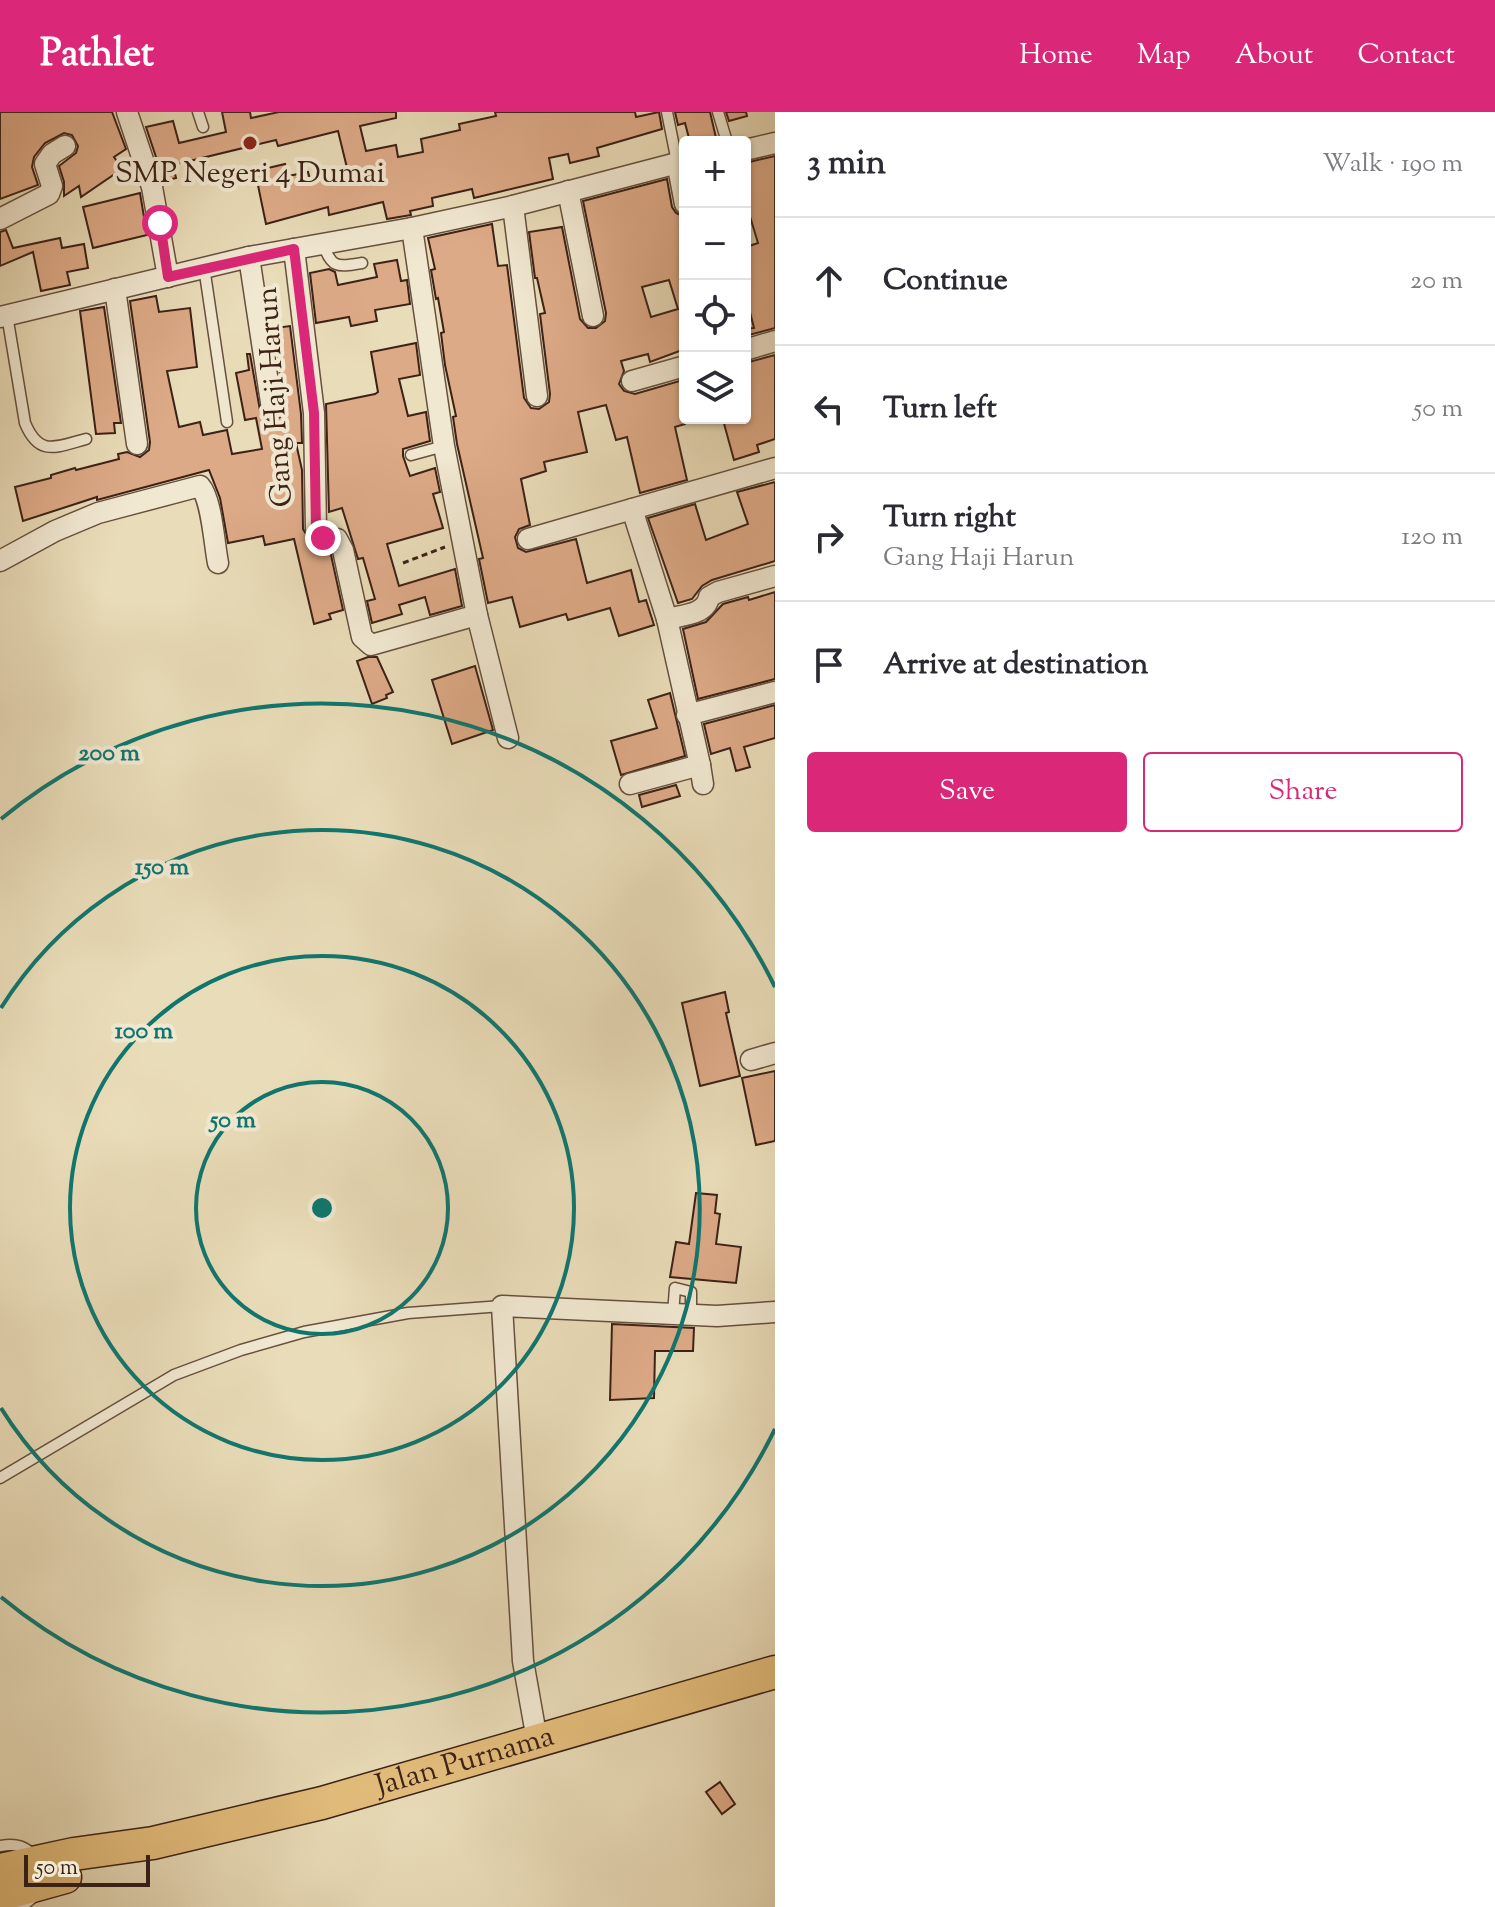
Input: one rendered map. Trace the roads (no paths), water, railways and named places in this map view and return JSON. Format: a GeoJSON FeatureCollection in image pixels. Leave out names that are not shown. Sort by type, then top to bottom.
{"type":"FeatureCollection","features":[{"type":"Feature","properties":{"kind":"main road","name":"Jalan Purnama"},"geometry":{"type":"LineString","coordinates":[[0,1895],[153,1843],[322,1803],[775,1672]]}},
{"type":"Feature","properties":{"kind":"main road","name":"Jalan Purnama"},"geometry":{"type":"LineString","coordinates":[[0,1870],[34,1884]]}},
{"type":"Feature","properties":{"kind":"street"},"geometry":{"type":"LineString","coordinates":[[127,112],[152,187],[168,277]]}},
{"type":"Feature","properties":{"kind":"street"},"geometry":{"type":"LineString","coordinates":[[751,149],[775,143]]}},
{"type":"Feature","properties":{"kind":"street"},"geometry":{"type":"LineString","coordinates":[[0,219],[49,194],[52,186],[45,164],[52,154],[65,146]]}},
{"type":"Feature","properties":{"kind":"street"},"geometry":{"type":"LineString","coordinates":[[4,316],[249,257],[412,228],[513,206],[679,163]]}},
{"type":"Feature","properties":{"kind":"street"},"geometry":{"type":"LineString","coordinates":[[568,191],[593,316]]}},
{"type":"Feature","properties":{"kind":"street"},"geometry":{"type":"LineString","coordinates":[[513,206],[537,396]]}},
{"type":"Feature","properties":{"kind":"street"},"geometry":{"type":"LineString","coordinates":[[412,228],[444,446],[477,615],[508,738]]}},
{"type":"Feature","properties":{"kind":"street","name":"Gang Haji Harun"},"geometry":{"type":"LineString","coordinates":[[294,249],[314,413],[316,529],[323,538],[340,542],[362,637],[371,645],[477,615]]}},
{"type":"Feature","properties":{"kind":"street"},"geometry":{"type":"LineString","coordinates":[[249,257],[272,409]]}},
{"type":"Feature","properties":{"kind":"street"},"geometry":{"type":"LineString","coordinates":[[115,289],[137,444]]}},
{"type":"Feature","properties":{"kind":"street"},"geometry":{"type":"LineString","coordinates":[[751,348],[775,341]]}},
{"type":"Feature","properties":{"kind":"street"},"geometry":{"type":"LineString","coordinates":[[632,381],[679,368]]}},
{"type":"Feature","properties":{"kind":"street"},"geometry":{"type":"LineString","coordinates":[[528,539],[775,468]]}},
{"type":"Feature","properties":{"kind":"street"},"geometry":{"type":"LineString","coordinates":[[0,561],[55,531],[98,513],[200,486],[204,489],[208,506],[218,563]]}},
{"type":"Feature","properties":{"kind":"street"},"geometry":{"type":"LineString","coordinates":[[630,784],[702,774],[667,619],[632,509]]}},
{"type":"Feature","properties":{"kind":"street"},"geometry":{"type":"LineString","coordinates":[[667,619],[703,609],[709,597],[718,592],[775,576]]}},
{"type":"Feature","properties":{"kind":"street"},"geometry":{"type":"LineString","coordinates":[[687,715],[775,692]]}},
{"type":"Feature","properties":{"kind":"street"},"geometry":{"type":"LineString","coordinates":[[751,1060],[775,1053]]}},
{"type":"Feature","properties":{"kind":"street"},"geometry":{"type":"LineString","coordinates":[[537,1740],[523,1661],[502,1306],[717,1316],[775,1312]]}},
{"type":"Feature","properties":{"kind":"lane"},"geometry":{"type":"LineString","coordinates":[[198,112],[203,127]]}},
{"type":"Feature","properties":{"kind":"lane"},"geometry":{"type":"LineString","coordinates":[[667,112],[679,155]]}},
{"type":"Feature","properties":{"kind":"lane"},"geometry":{"type":"LineString","coordinates":[[718,112],[725,136]]}},
{"type":"Feature","properties":{"kind":"lane"},"geometry":{"type":"LineString","coordinates":[[323,242],[327,256],[334,264],[362,263]]}},
{"type":"Feature","properties":{"kind":"lane"},"geometry":{"type":"LineString","coordinates":[[204,267],[227,422]]}},
{"type":"Feature","properties":{"kind":"lane"},"geometry":{"type":"LineString","coordinates":[[4,316],[25,423],[30,434],[41,446],[50,448],[86,439]]}},
{"type":"Feature","properties":{"kind":"lane"},"geometry":{"type":"LineString","coordinates":[[411,455],[444,446]]}},
{"type":"Feature","properties":{"kind":"lane"},"geometry":{"type":"LineString","coordinates":[[0,1478],[174,1375],[241,1350],[304,1332],[408,1313],[502,1306]]}},
{"type":"Feature","properties":{"kind":"lane"},"geometry":{"type":"LineString","coordinates":[[0,1846],[13,1844],[27,1847],[34,1884]]}},
{"type":"Feature","properties":{"kind":"place","name":"SMP Negeri 4 Dumai"},"geometry":{"type":"Point","coordinates":[250,143]}}]}
